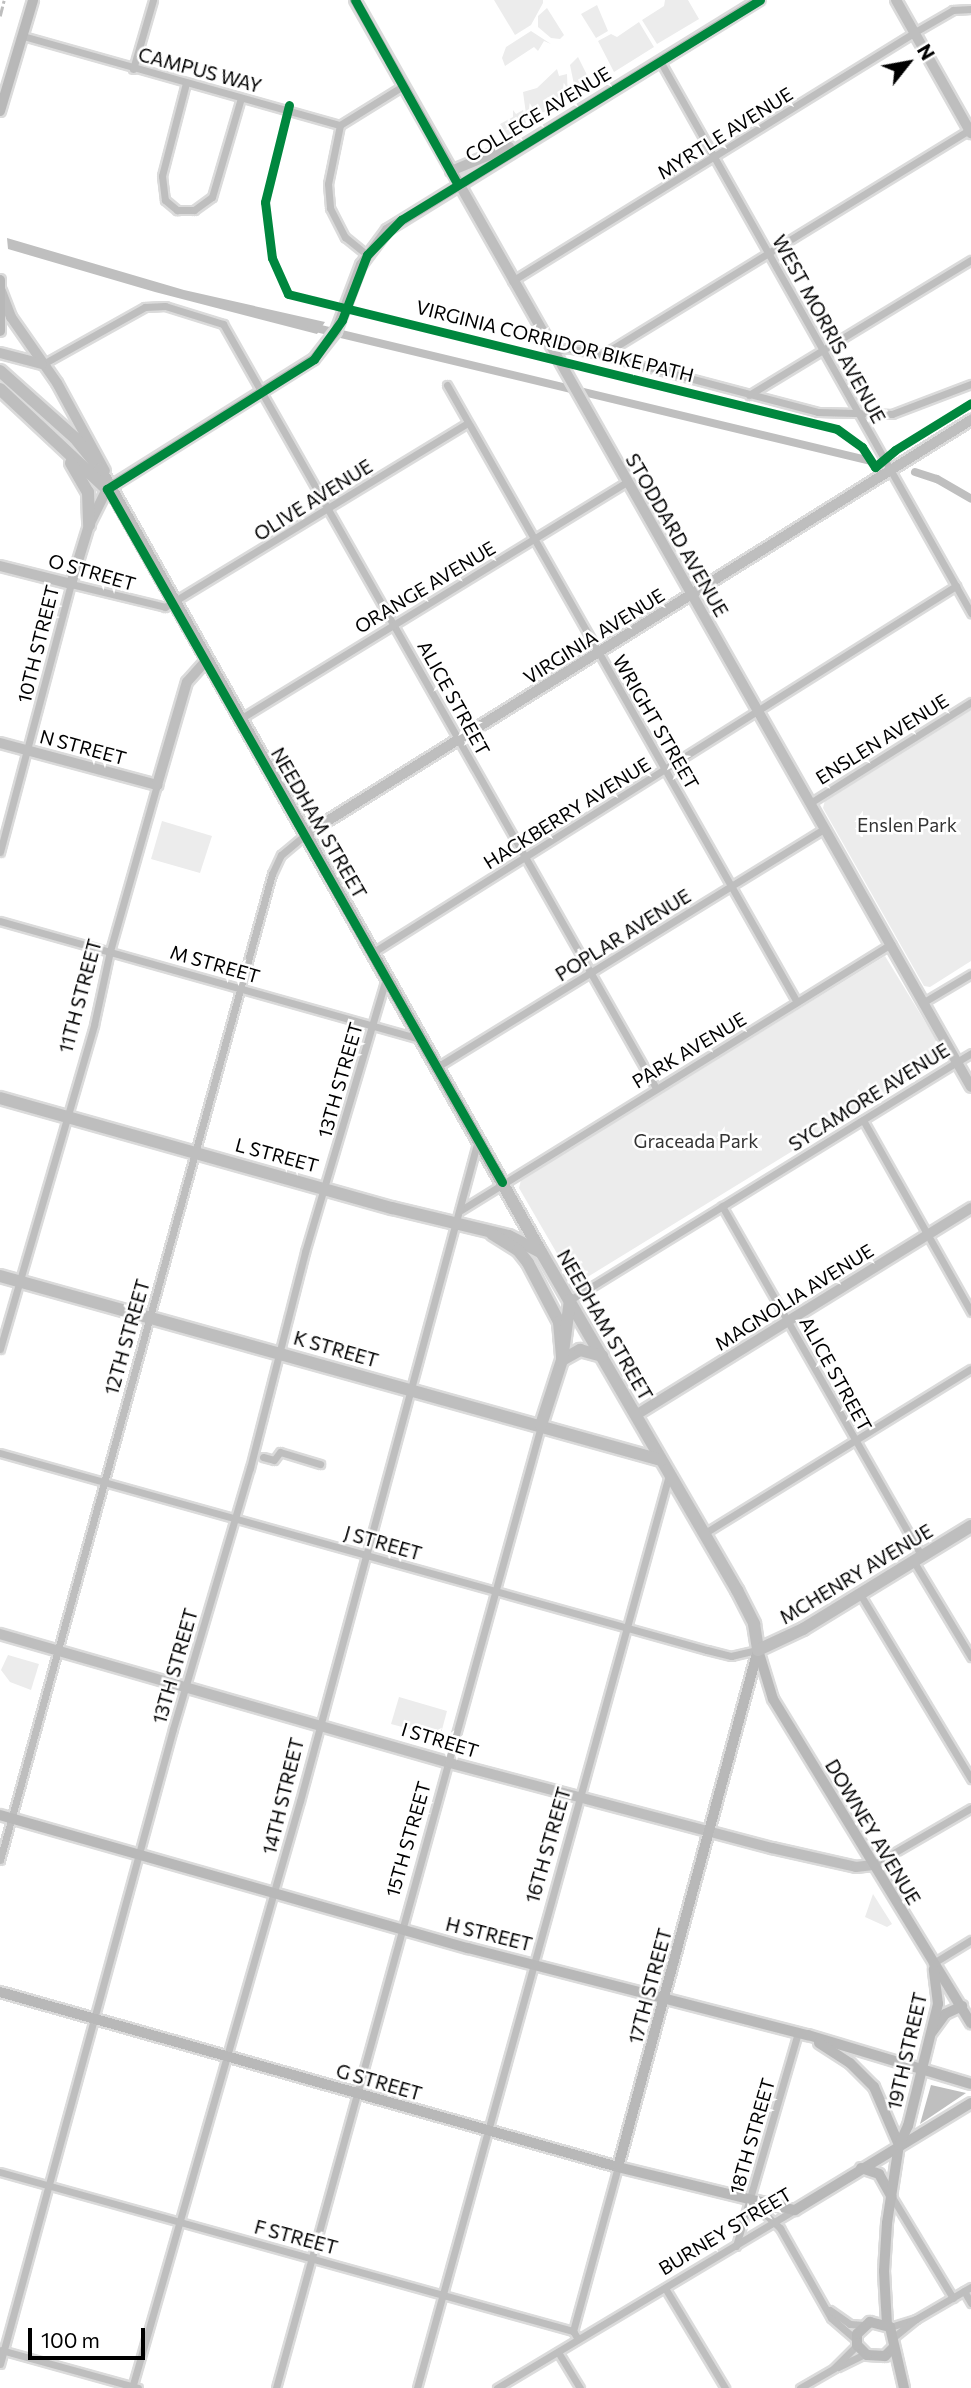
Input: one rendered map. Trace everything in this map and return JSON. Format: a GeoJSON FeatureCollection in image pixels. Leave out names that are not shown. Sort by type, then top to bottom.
{"type":"FeatureCollection","features":[{"type":"Feature","properties":{"kind":"main road"},"geometry":{"type":"LineString","coordinates":[[0,111],[33,0]]}},
{"type":"Feature","properties":{"kind":"main road"},"geometry":{"type":"LineString","coordinates":[[0,331],[1,286]]}},
{"type":"Feature","properties":{"kind":"main road"},"geometry":{"type":"LineString","coordinates":[[0,370],[84,448],[107,485]]}},
{"type":"Feature","properties":{"kind":"main road"},"geometry":{"type":"LineString","coordinates":[[4,393],[107,485]]}},
{"type":"Feature","properties":{"kind":"main road"},"geometry":{"type":"LineString","coordinates":[[36,424],[86,486],[89,525]]}},
{"type":"Feature","properties":{"kind":"main road","name":"NEEDHAM STREET"},"geometry":{"type":"LineString","coordinates":[[107,485],[541,1252],[705,1533],[754,1624],[758,1650]]}},
{"type":"Feature","properties":{"kind":"main road","name":"L STREET"},"geometry":{"type":"LineString","coordinates":[[0,1098],[454,1224],[489,1231],[541,1252]]}},
{"type":"Feature","properties":{"kind":"main road"},"geometry":{"type":"LineString","coordinates":[[489,1231],[518,1250],[528,1263],[559,1322],[562,1360],[580,1350],[602,1356]]}},
{"type":"Feature","properties":{"kind":"main road","name":"K STREET"},"geometry":{"type":"LineString","coordinates":[[0,1276],[661,1460]]}},
{"type":"Feature","properties":{"kind":"main road","name":"15TH STREET"},"geometry":{"type":"LineString","coordinates":[[541,1426],[562,1360],[570,1300]]}},
{"type":"Feature","properties":{"kind":"main road","name":"MCHENRY AVENUE"},"geometry":{"type":"LineString","coordinates":[[758,1650],[860,1594],[971,1527]]}},
{"type":"Feature","properties":{"kind":"main road","name":"17TH STREET"},"geometry":{"type":"LineString","coordinates":[[618,2167],[758,1650]]}},
{"type":"Feature","properties":{"kind":"main road","name":"DOWNEY AVENUE"},"geometry":{"type":"LineString","coordinates":[[758,1650],[773,1699],[932,1965],[946,1977],[971,2023]]}},
{"type":"Feature","properties":{"kind":"main road","name":"H STREET"},"geometry":{"type":"LineString","coordinates":[[5,1816],[402,1930],[803,2034],[971,2084]]}},
{"type":"Feature","properties":{"kind":"main road","name":"19TH STREET"},"geometry":{"type":"LineString","coordinates":[[904,2388],[885,2301],[884,2250],[899,2145],[923,2070],[940,1992],[932,1965]]}},
{"type":"Feature","properties":{"kind":"main road","name":"G STREET"},"geometry":{"type":"LineString","coordinates":[[0,1992],[618,2167],[795,2210]]}},
{"type":"Feature","properties":{"kind":"main road"},"geometry":{"type":"LineString","coordinates":[[932,2032],[945,2014],[962,2006]]}},
{"type":"Feature","properties":{"kind":"main road"},"geometry":{"type":"LineString","coordinates":[[803,2034],[850,2063],[874,2087],[899,2145]]}},
{"type":"Feature","properties":{"kind":"main road","name":"BURNEY STREET"},"geometry":{"type":"LineString","coordinates":[[795,2210],[971,2103]]}},
{"type":"Feature","properties":{"kind":"main road"},"geometry":{"type":"LineString","coordinates":[[862,2168],[879,2174],[892,2197]]}},
{"type":"Feature","properties":{"kind":"main road"},"geometry":{"type":"LineString","coordinates":[[885,2301],[869,2323],[859,2346],[892,2367],[904,2388]]}},
{"type":"Feature","properties":{"kind":"main road"},"geometry":{"type":"LineString","coordinates":[[869,2323],[892,2334],[880,2357]]}},
{"type":"Feature","properties":{"kind":"street"},"geometry":{"type":"LineString","coordinates":[[133,69],[153,0]]}},
{"type":"Feature","properties":{"kind":"street","name":"STODDARD AVENUE"},"geometry":{"type":"LineString","coordinates":[[355,0],[971,1087]]}},
{"type":"Feature","properties":{"kind":"street","name":"COLLEGE AVENUE"},"geometry":{"type":"LineString","coordinates":[[107,485],[264,394],[308,364],[330,340],[340,324],[367,255],[401,220],[457,183],[760,0]]}},
{"type":"Feature","properties":{"kind":"street"},"geometry":{"type":"LineString","coordinates":[[602,355],[970,131],[896,0]]}},
{"type":"Feature","properties":{"kind":"street","name":"MYRTLE AVENUE"},"geometry":{"type":"LineString","coordinates":[[512,281],[715,158],[953,10],[964,0]]}},
{"type":"Feature","properties":{"kind":"street","name":"MYRTLE AVENUE"},"geometry":{"type":"LineString","coordinates":[[953,10],[971,9]]}},
{"type":"Feature","properties":{"kind":"street","name":"CAMPUS WAY"},"geometry":{"type":"LineString","coordinates":[[23,36],[340,125]]}},
{"type":"Feature","properties":{"kind":"street","name":"WEST MORRIS AVENUE"},"geometry":{"type":"LineString","coordinates":[[660,61],[971,613]]}},
{"type":"Feature","properties":{"kind":"street"},"geometry":{"type":"LineString","coordinates":[[186,83],[162,176],[165,200],[177,209],[194,210],[212,197],[241,98]]}},
{"type":"Feature","properties":{"kind":"street"},"geometry":{"type":"LineString","coordinates":[[367,255],[345,237],[330,208],[328,184],[340,125],[403,86]]}},
{"type":"Feature","properties":{"kind":"street"},"geometry":{"type":"LineString","coordinates":[[451,172],[523,143]]}},
{"type":"Feature","properties":{"kind":"street"},"geometry":{"type":"LineString","coordinates":[[749,395],[971,260]]}},
{"type":"Feature","properties":{"kind":"street","name":"NEEDHAM STREET"},"geometry":{"type":"LineString","coordinates":[[1,286],[12,317],[95,447],[107,485]]}},
{"type":"Feature","properties":{"kind":"street","name":"ALICE STREET"},"geometry":{"type":"LineString","coordinates":[[43,364],[145,307],[164,306],[223,324],[656,1088]]}},
{"type":"Feature","properties":{"kind":"street"},"geometry":{"type":"LineString","coordinates":[[556,351],[567,348],[602,355],[818,412],[892,414],[971,384]]}},
{"type":"Feature","properties":{"kind":"street"},"geometry":{"type":"LineString","coordinates":[[0,353],[43,364]]}},
{"type":"Feature","properties":{"kind":"street","name":"WRIGHT STREET"},"geometry":{"type":"LineString","coordinates":[[447,385],[797,1002]]}},
{"type":"Feature","properties":{"kind":"street","name":"VIRGINIA AVENUE"},"geometry":{"type":"LineString","coordinates":[[305,835],[692,597],[971,420]]}},
{"type":"Feature","properties":{"kind":"street","name":"OLIVE AVENUE"},"geometry":{"type":"LineString","coordinates":[[174,604],[468,423]]}},
{"type":"Feature","properties":{"kind":"street","name":"ORANGE AVENUE"},"geometry":{"type":"LineString","coordinates":[[239,719],[627,482]]}},
{"type":"Feature","properties":{"kind":"street","name":"10TH STREET"},"geometry":{"type":"LineString","coordinates":[[0,852],[71,584],[89,525],[107,485]]}},
{"type":"Feature","properties":{"kind":"street","name":"O STREET"},"geometry":{"type":"LineString","coordinates":[[0,566],[159,609],[174,604]]}},
{"type":"Feature","properties":{"kind":"street","name":"HACKBERRY AVENUE"},"geometry":{"type":"LineString","coordinates":[[372,953],[956,586]]}},
{"type":"Feature","properties":{"kind":"street","name":"11TH STREET"},"geometry":{"type":"LineString","coordinates":[[0,1349],[65,1116],[94,1025],[110,951],[187,682],[206,661]]}},
{"type":"Feature","properties":{"kind":"street","name":"ENSLEN AVENUE"},"geometry":{"type":"LineString","coordinates":[[810,803],[971,702]]}},
{"type":"Feature","properties":{"kind":"street","name":"N STREET"},"geometry":{"type":"LineString","coordinates":[[0,743],[157,785]]}},
{"type":"Feature","properties":{"kind":"street","name":"POPLAR AVENUE"},"geometry":{"type":"LineString","coordinates":[[437,1067],[825,828]]}},
{"type":"Feature","properties":{"kind":"street","name":"12TH STREET"},"geometry":{"type":"LineString","coordinates":[[0,1860],[5,1816],[58,1650],[276,864],[286,849],[305,835]]}},
{"type":"Feature","properties":{"kind":"street","name":"M STREET"},"geometry":{"type":"LineString","coordinates":[[0,921],[421,1039]]}},
{"type":"Feature","properties":{"kind":"street","name":"PARK AVENUE"},"geometry":{"type":"LineString","coordinates":[[502,1182],[891,944]]}},
{"type":"Feature","properties":{"kind":"street"},"geometry":{"type":"LineString","coordinates":[[925,1002],[971,974]]}},
{"type":"Feature","properties":{"kind":"street","name":"13TH STREET"},"geometry":{"type":"LineString","coordinates":[[0,2364],[324,1188],[386,977]]}},
{"type":"Feature","properties":{"kind":"street","name":"SYCAMORE AVENUE"},"geometry":{"type":"LineString","coordinates":[[570,1300],[971,1053]]}},
{"type":"Feature","properties":{"kind":"street"},"geometry":{"type":"LineString","coordinates":[[863,1120],[971,1312]]}},
{"type":"Feature","properties":{"kind":"street","name":"14TH STREET"},"geometry":{"type":"LineString","coordinates":[[134,2388],[274,1894],[318,1722],[478,1139]]}},
{"type":"Feature","properties":{"kind":"street"},"geometry":{"type":"LineString","coordinates":[[460,1210],[502,1182]]}},
{"type":"Feature","properties":{"kind":"street","name":"ALICE STREET"},"geometry":{"type":"LineString","coordinates":[[722,1206],[854,1440],[971,1657]]}},
{"type":"Feature","properties":{"kind":"street","name":"MAGNOLIA AVENUE"},"geometry":{"type":"LineString","coordinates":[[636,1415],[971,1208]]}},
{"type":"Feature","properties":{"kind":"street"},"geometry":{"type":"LineString","coordinates":[[705,1533],[971,1369]]}},
{"type":"Feature","properties":{"kind":"street","name":"15TH STREET"},"geometry":{"type":"LineString","coordinates":[[276,2388],[541,1426]]}},
{"type":"Feature","properties":{"kind":"street"},"geometry":{"type":"LineString","coordinates":[[263,1457],[274,1460],[280,1452],[320,1464]]}},
{"type":"Feature","properties":{"kind":"street","name":"J STREET"},"geometry":{"type":"LineString","coordinates":[[0,1453],[731,1656],[758,1650]]}},
{"type":"Feature","properties":{"kind":"street","name":"16TH STREET"},"geometry":{"type":"LineString","coordinates":[[417,2388],[532,1962],[670,1475]]}},
{"type":"Feature","properties":{"kind":"street"},"geometry":{"type":"LineString","coordinates":[[860,1594],[971,1779]]}},
{"type":"Feature","properties":{"kind":"street","name":"I STREET"},"geometry":{"type":"LineString","coordinates":[[0,1634],[318,1722],[450,1763],[814,1859],[856,1867],[873,1865]]}},
{"type":"Feature","properties":{"kind":"street"},"geometry":{"type":"LineString","coordinates":[[873,1865],[971,1808]]}},
{"type":"Feature","properties":{"kind":"street"},"geometry":{"type":"LineString","coordinates":[[932,1965],[971,1940]]}},
{"type":"Feature","properties":{"kind":"street","name":"18TH STREET"},"geometry":{"type":"LineString","coordinates":[[736,2246],[803,2034]]}},
{"type":"Feature","properties":{"kind":"street","name":"17TH STREET"},"geometry":{"type":"LineString","coordinates":[[573,2331],[618,2167]]}},
{"type":"Feature","properties":{"kind":"street","name":"F STREET"},"geometry":{"type":"LineString","coordinates":[[0,2172],[573,2331]]}},
{"type":"Feature","properties":{"kind":"street"},"geometry":{"type":"LineString","coordinates":[[892,2197],[953,2298]]}},
{"type":"Feature","properties":{"kind":"street","name":"G STREET"},"geometry":{"type":"LineString","coordinates":[[750,2201],[775,2223],[830,2310],[831,2318],[859,2346]]}},
{"type":"Feature","properties":{"kind":"street","name":"BURNEY STREET"},"geometry":{"type":"LineString","coordinates":[[497,2388],[795,2210]]}},
{"type":"Feature","properties":{"kind":"street"},"geometry":{"type":"LineString","coordinates":[[665,2288],[725,2388]]}},
{"type":"Feature","properties":{"kind":"street"},"geometry":{"type":"LineString","coordinates":[[892,2334],[968,2289],[971,2303]]}},
{"type":"Feature","properties":{"kind":"street"},"geometry":{"type":"LineString","coordinates":[[830,2310],[850,2324],[869,2323]]}},
{"type":"Feature","properties":{"kind":"street"},"geometry":{"type":"LineString","coordinates":[[573,2331],[578,2339]]}},
{"type":"Feature","properties":{"kind":"street"},"geometry":{"type":"LineString","coordinates":[[800,2388],[834,2368],[859,2346]]}},
{"type":"Feature","properties":{"kind":"street"},"geometry":{"type":"LineString","coordinates":[[2,2350],[134,2388]]}},
{"type":"Feature","properties":{"kind":"street"},"geometry":{"type":"LineString","coordinates":[[558,2352],[580,2388]]}},
{"type":"Feature","properties":{"kind":"green space"},"geometry":{"type":"Polygon","coordinates":[[[494,0],[543,0],[543,3],[531,25],[515,35],[494,0]]]}},
{"type":"Feature","properties":{"kind":"green space"},"geometry":{"type":"Polygon","coordinates":[[[665,0],[688,0],[699,19],[657,44],[642,20],[664,6],[665,0]]]}},
{"type":"Feature","properties":{"kind":"green space"},"geometry":{"type":"Polygon","coordinates":[[[597,5],[608,31],[596,38],[581,14],[597,5]]]}},
{"type":"Feature","properties":{"kind":"green space"},"geometry":{"type":"Polygon","coordinates":[[[547,8],[564,35],[560,39],[551,38],[538,27],[538,16],[547,8]]]}},
{"type":"Feature","properties":{"kind":"green space"},"geometry":{"type":"Polygon","coordinates":[[[639,22],[654,47],[614,72],[598,41],[611,34],[617,37],[639,22]]]}},
{"type":"Feature","properties":{"kind":"green space"},"geometry":{"type":"Polygon","coordinates":[[[531,31],[551,44],[544,41],[538,51],[534,47],[505,66],[502,58],[506,47],[531,31]]]}},
{"type":"Feature","properties":{"kind":"green space"},"geometry":{"type":"Polygon","coordinates":[[[578,57],[591,83],[576,94],[570,65],[578,57]]]}},
{"type":"Feature","properties":{"kind":"green space"},"geometry":{"type":"Polygon","coordinates":[[[557,69],[559,76],[567,74],[568,99],[527,121],[523,92],[537,88],[557,69]]]}},
{"type":"Feature","properties":{"kind":"green space"},"geometry":{"type":"Polygon","coordinates":[[[513,110],[516,114],[523,110],[526,123],[508,136],[500,124],[513,117],[513,110]]]}},
{"type":"Feature","properties":{"kind":"green space","name":"Enslen Park"},"geometry":{"type":"Polygon","coordinates":[[[971,708],[971,961],[930,987],[924,986],[823,808],[825,800],[971,708]]]}},
{"type":"Feature","properties":{"kind":"green space"},"geometry":{"type":"Polygon","coordinates":[[[162,821],[212,836],[200,873],[151,859],[162,821]]]}},
{"type":"Feature","properties":{"kind":"green space","name":"Graceada Park"},"geometry":{"type":"Polygon","coordinates":[[[885,956],[943,1051],[942,1059],[581,1281],[573,1281],[519,1188],[521,1180],[885,956]]]}},
{"type":"Feature","properties":{"kind":"green space"},"geometry":{"type":"Polygon","coordinates":[[[8,1655],[39,1664],[31,1690],[10,1682],[1,1670],[8,1655]]]}},
{"type":"Feature","properties":{"kind":"green space"},"geometry":{"type":"Polygon","coordinates":[[[399,1697],[447,1711],[440,1737],[391,1724],[399,1697]]]}},
{"type":"Feature","properties":{"kind":"green space"},"geometry":{"type":"Polygon","coordinates":[[[873,1894],[892,1924],[887,1927],[865,1917],[873,1894]]]}},
{"type":"Feature","properties":{"kind":"shaded area"},"geometry":{"type":"Polygon","coordinates":[[[7,238],[184,290],[325,322],[317,334],[155,292],[8,249],[7,238]]]}},
{"type":"Feature","properties":{"kind":"shaded area"},"geometry":{"type":"Polygon","coordinates":[[[931,2085],[966,2093],[920,2124],[931,2085]]]}},
{"type":"Feature","properties":{"kind":"waterway"},"geometry":{"type":"LineString","coordinates":[[312,327],[867,460]]}},
{"type":"Feature","properties":{"kind":"waterway"},"geometry":{"type":"LineString","coordinates":[[915,472],[937,479],[971,499]]}},
{"type":"Feature","properties":{"kind":"railway"},"geometry":{"type":"LineString","coordinates":[[0,16],[4,0]]}},
{"type":"Feature","properties":{"kind":"cycle path"},"geometry":{"type":"LineString","coordinates":[[355,0],[457,183]]}},
{"type":"Feature","properties":{"kind":"cycle path"},"geometry":{"type":"LineString","coordinates":[[502,1182],[107,489],[314,359],[342,320],[367,255],[401,220],[760,0]]}},
{"type":"Feature","properties":{"kind":"cycle path","name":"VIRGINIA CORRIDOR BIKE PATH"},"geometry":{"type":"LineString","coordinates":[[289,105],[265,202],[272,258],[288,294],[837,429],[862,447],[875,467],[895,450],[971,403]]}}]}
